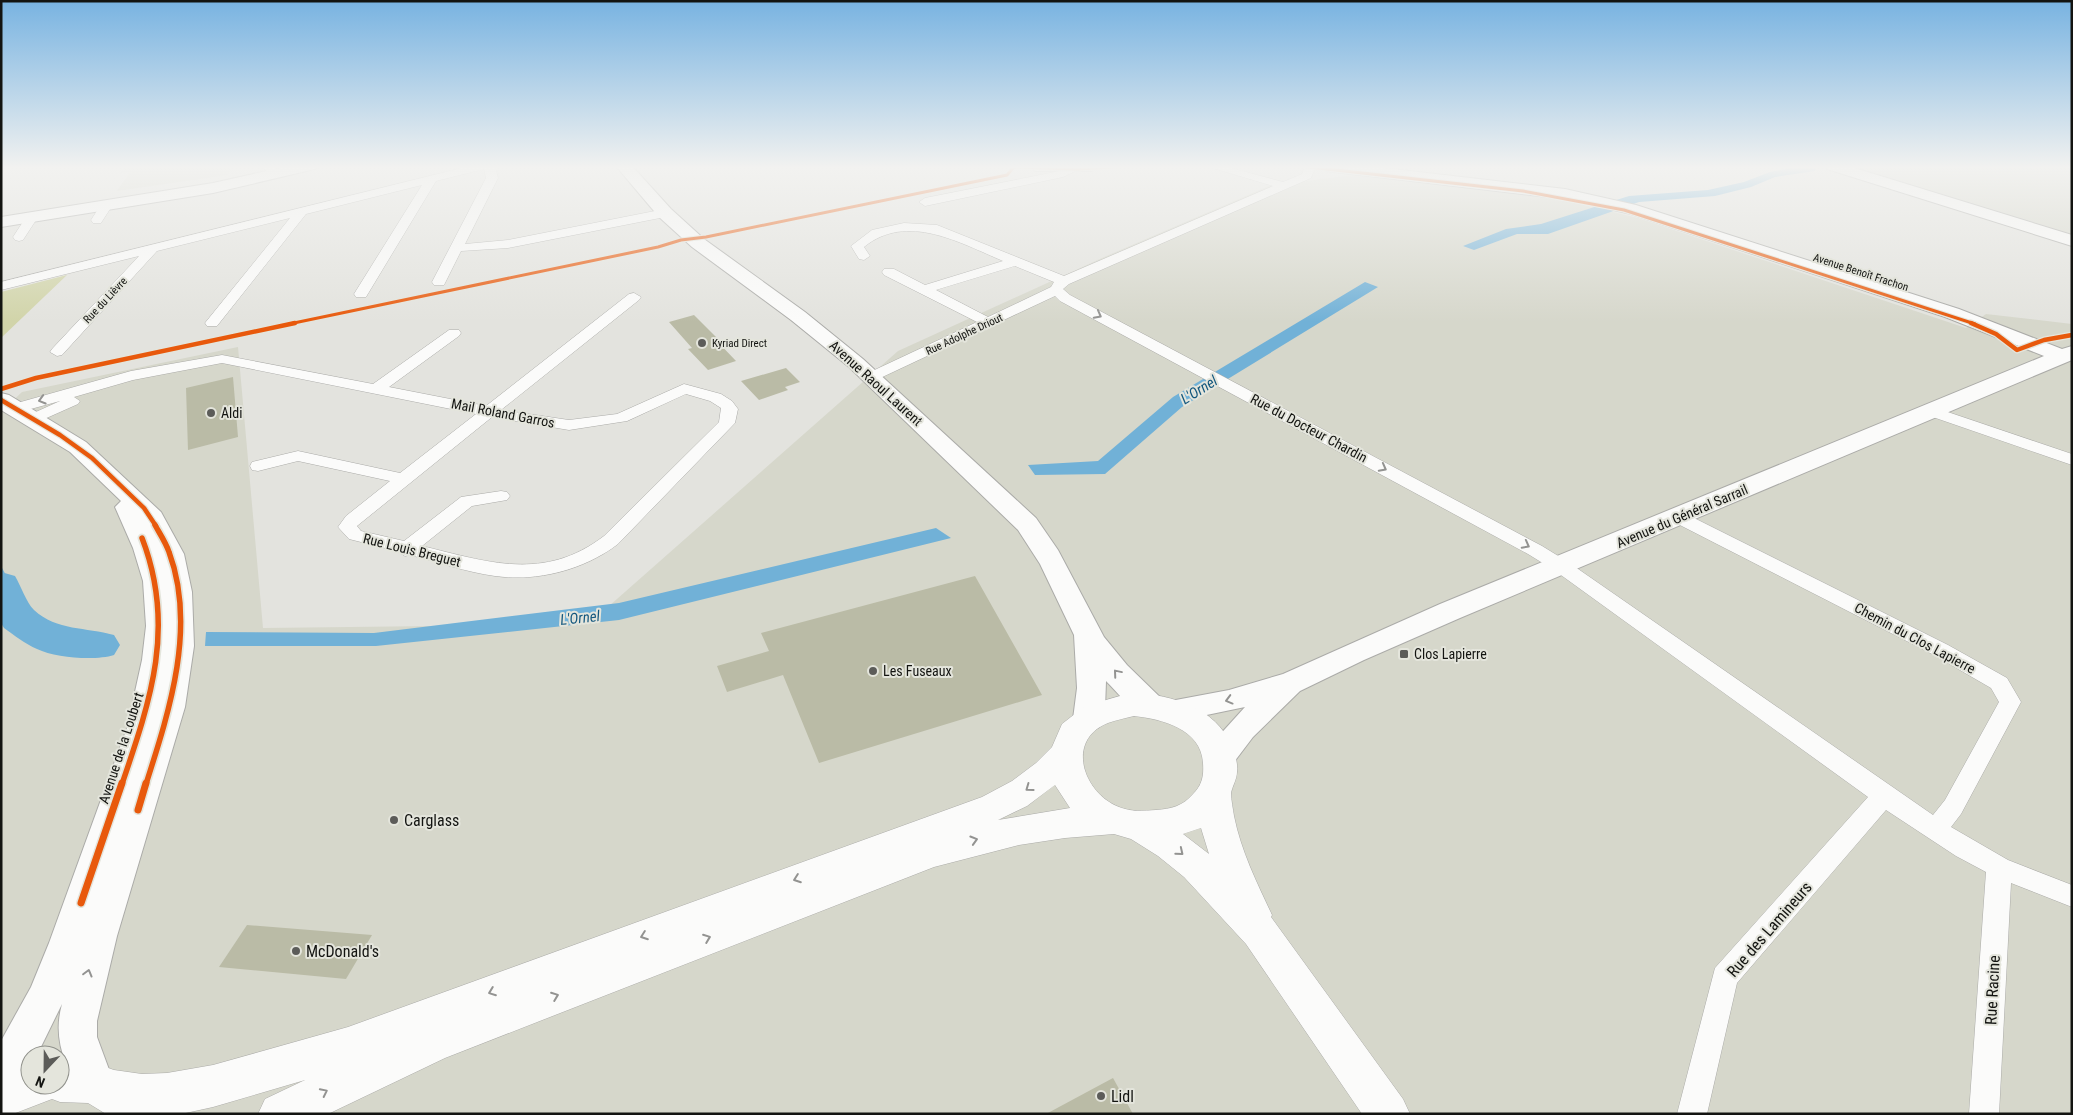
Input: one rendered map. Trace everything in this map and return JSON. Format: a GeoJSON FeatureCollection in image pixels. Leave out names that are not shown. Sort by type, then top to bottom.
{"type":"FeatureCollection","features":[{"type":"Feature","properties":{"kind":"main road"},"geometry":{"type":"LineString","coordinates":[[100,1092],[142,1096],[167,1095],[213,1086],[348,1047],[994,808],[1026,791],[1048,774],[1064,755],[1068,741],[1088,719],[1117,706],[1162,708],[1189,719],[1214,742],[1220,757],[1222,770],[1220,783],[1215,795],[1198,812],[1176,823],[1048,824],[987,836],[928,854],[432,1042],[280,1114]]}},
{"type":"Feature","properties":{"kind":"main road"},"geometry":{"type":"LineString","coordinates":[[1064,755],[1068,780],[1075,793],[1098,813],[1126,823],[1171,845],[1197,866],[1260,932],[1388,1114]]}},
{"type":"Feature","properties":{"kind":"main road"},"geometry":{"type":"LineString","coordinates":[[1215,795],[1215,818],[1226,854],[1260,932]]}},
{"type":"Feature","properties":{"kind":"main road"},"geometry":{"type":"LineString","coordinates":[[1,1096],[20,1090]]}},
{"type":"Feature","properties":{"kind":"street"},"geometry":{"type":"LineString","coordinates":[[1,222],[26,218]]}},
{"type":"Feature","properties":{"kind":"street"},"geometry":{"type":"LineString","coordinates":[[19,237],[31,218]]}},
{"type":"Feature","properties":{"kind":"street"},"geometry":{"type":"LineString","coordinates":[[1,286],[274,218]]}},
{"type":"Feature","properties":{"kind":"street"},"geometry":{"type":"LineString","coordinates":[[212,323],[296,218]]}},
{"type":"Feature","properties":{"kind":"street"},"geometry":{"type":"LineString","coordinates":[[361,294],[407,218]]}},
{"type":"Feature","properties":{"kind":"street"},"geometry":{"type":"LineString","coordinates":[[439,282],[472,218]]}},
{"type":"Feature","properties":{"kind":"street"},"geometry":{"type":"LineString","coordinates":[[457,248],[508,244],[640,218]]}},
{"type":"Feature","properties":{"kind":"street","name":"Avenue Raoul Laurent"},"geometry":{"type":"LineString","coordinates":[[671,218],[698,243],[798,316],[871,377],[1003,501],[1039,538],[1068,589],[1088,635],[1115,671],[1162,708]]}},
{"type":"Feature","properties":{"kind":"street","name":"Rue Adolphe Driout"},"geometry":{"type":"LineString","coordinates":[[871,377],[1130,252],[1210,218]]}},
{"type":"Feature","properties":{"kind":"street","name":"Avenue Benoît Frachon"},"geometry":{"type":"LineString","coordinates":[[1661,218],[1952,313],[2067,354]]}},
{"type":"Feature","properties":{"kind":"street"},"geometry":{"type":"LineString","coordinates":[[1996,218],[2072,242]]}},
{"type":"Feature","properties":{"kind":"street","name":"Rue du Docteur Chardin"},"geometry":{"type":"LineString","coordinates":[[864,256],[857,246],[872,234],[904,227],[920,227],[950,233],[1016,260],[1060,286],[1065,298],[1535,550],[1561,566]]}},
{"type":"Feature","properties":{"kind":"street","name":"Rue du Lièvre"},"geometry":{"type":"LineString","coordinates":[[57,352],[153,248]]}},
{"type":"Feature","properties":{"kind":"street"},"geometry":{"type":"LineString","coordinates":[[923,290],[1016,260]]}},
{"type":"Feature","properties":{"kind":"street"},"geometry":{"type":"LineString","coordinates":[[889,272],[988,322]]}},
{"type":"Feature","properties":{"kind":"street","name":"Rue Louis Breguet"},"geometry":{"type":"LineString","coordinates":[[634,297],[491,412],[403,479],[352,520],[347,527],[355,535],[405,550],[494,570],[517,572],[565,565],[598,550],[611,540],[727,423],[730,409],[727,404],[716,397],[684,389]]}},
{"type":"Feature","properties":{"kind":"street"},"geometry":{"type":"LineString","coordinates":[[376,388],[454,333]]}},
{"type":"Feature","properties":{"kind":"street","name":"Avenue du Général Sarrail"},"geometry":{"type":"LineString","coordinates":[[1162,708],[1230,701],[1293,682],[1366,648],[1933,412],[2067,354]]}},
{"type":"Feature","properties":{"kind":"street","name":"Mail Roland Garros"},"geometry":{"type":"LineString","coordinates":[[17,409],[158,370],[222,359],[553,424],[603,422],[641,410],[684,389]]}},
{"type":"Feature","properties":{"kind":"street","name":"Avenue de la Loubert"},"geometry":{"type":"LineString","coordinates":[[17,409],[78,447],[152,517],[171,554],[178,592],[180,646],[170,707],[82,998],[77,1037],[100,1092]]}},
{"type":"Feature","properties":{"kind":"street"},"geometry":{"type":"LineString","coordinates":[[1933,412],[2072,460]]}},
{"type":"Feature","properties":{"kind":"street"},"geometry":{"type":"LineString","coordinates":[[258,466],[298,456],[403,479]]}},
{"type":"Feature","properties":{"kind":"street","name":"Avenue de la Loubert"},"geometry":{"type":"LineString","coordinates":[[1,1076],[21,1050],[29,1034],[64,949],[146,715],[154,678],[158,639],[158,592],[151,562],[116,481]]}},
{"type":"Feature","properties":{"kind":"street"},"geometry":{"type":"LineString","coordinates":[[405,550],[467,501],[501,496]]}},
{"type":"Feature","properties":{"kind":"street","name":"Chemin du Clos Lapierre"},"geometry":{"type":"LineString","coordinates":[[1678,517],[1941,650],[1999,682],[2010,702],[1953,807],[1936,829]]}},
{"type":"Feature","properties":{"kind":"street"},"geometry":{"type":"LineString","coordinates":[[1561,566],[1884,796],[1965,849],[1999,867],[2072,896]]}},
{"type":"Feature","properties":{"kind":"street","name":"Avenue Raoul Laurent"},"geometry":{"type":"LineString","coordinates":[[1088,635],[1092,675],[1091,703],[1088,719]]}},
{"type":"Feature","properties":{"kind":"street","name":"Avenue du Général Sarrail"},"geometry":{"type":"LineString","coordinates":[[1220,757],[1232,739],[1249,721],[1293,682]]}},
{"type":"Feature","properties":{"kind":"street","name":"Rue des Lamineurs"},"geometry":{"type":"LineString","coordinates":[[1692,1114],[1725,977],[1884,796]]}},
{"type":"Feature","properties":{"kind":"street","name":"Rue Racine"},"geometry":{"type":"LineString","coordinates":[[1984,1114],[1999,867]]}},
{"type":"Feature","properties":{"kind":"shaded area"},"geometry":{"type":"Polygon","coordinates":[[[1195,218],[1638,218],[1966,328],[1986,314],[2072,324],[2072,1114],[1,1114],[1,412],[22,392],[238,347],[263,628],[435,626],[600,614],[898,351],[1195,218]]]}},
{"type":"Feature","properties":{"kind":"shaded area"},"geometry":{"type":"Polygon","coordinates":[[[1983,218],[2072,218],[2072,246],[1983,218]]]}},
{"type":"Feature","properties":{"kind":"green space"},"geometry":{"type":"Polygon","coordinates":[[[67,275],[1,338],[1,292],[67,275]]]}},
{"type":"Feature","properties":{"kind":"water"},"geometry":{"type":"Polygon","coordinates":[[[1560,218],[1593,218],[1548,234],[1517,234],[1474,250],[1463,246],[1506,229],[1541,224],[1560,218]]]}},
{"type":"Feature","properties":{"kind":"water"},"geometry":{"type":"Polygon","coordinates":[[[1365,282],[1378,287],[1182,407],[1105,474],[1035,475],[1028,465],[1098,461],[1173,397],[1365,282]]]}},
{"type":"Feature","properties":{"kind":"water"},"geometry":{"type":"Polygon","coordinates":[[[936,528],[951,538],[619,620],[376,646],[205,646],[206,632],[374,633],[619,603],[936,528]]]}},
{"type":"Feature","properties":{"kind":"water"},"geometry":{"type":"Polygon","coordinates":[[[1,566],[26,613],[61,630],[108,634],[93,649],[46,646],[6,624],[1,616],[1,566]]]}},
{"type":"Feature","properties":{"kind":"building","name":"Kyriad Direct"},"geometry":{"type":"Polygon","coordinates":[[[694,315],[736,361],[708,370],[688,349],[692,348],[669,322],[694,315]]]}},
{"type":"Feature","properties":{"kind":"building","name":"Kyriad Direct"},"geometry":{"type":"Polygon","coordinates":[[[786,368],[800,382],[785,387],[788,390],[759,400],[741,381],[786,368]]]}},
{"type":"Feature","properties":{"kind":"building","name":"Aldi"},"geometry":{"type":"Polygon","coordinates":[[[233,377],[238,437],[188,450],[186,388],[233,377]]]}},
{"type":"Feature","properties":{"kind":"building","name":"Les Fuseaux"},"geometry":{"type":"Polygon","coordinates":[[[975,576],[1042,695],[819,763],[783,675],[727,692],[717,666],[769,651],[761,633],[975,576]]]}},
{"type":"Feature","properties":{"kind":"building","name":"McDonald's"},"geometry":{"type":"Polygon","coordinates":[[[247,925],[372,935],[346,979],[219,967],[247,925]]]}},
{"type":"Feature","properties":{"kind":"building","name":"Lidl"},"geometry":{"type":"Polygon","coordinates":[[[1113,1078],[1133,1114],[1046,1114],[1113,1078]]]}},
{"type":"Feature","properties":{"kind":"waterway","name":"L'Ornel"},"geometry":{"type":"LineString","coordinates":[[1,585],[18,618],[51,639],[100,645]]}},
{"type":"Feature","properties":{"kind":"cycle path"},"geometry":{"type":"LineString","coordinates":[[1,389],[36,378],[146,354],[658,247],[681,240],[706,237],[798,218]]}},
{"type":"Feature","properties":{"kind":"cycle path"},"geometry":{"type":"LineString","coordinates":[[1649,218],[1977,325],[1996,334],[2017,350],[2044,340],[2072,335]]}},
{"type":"Feature","properties":{"kind":"cycle path"},"geometry":{"type":"LineString","coordinates":[[1,400],[60,435],[98,464],[150,515],[169,552],[178,588],[180,625],[177,663],[170,701],[138,810]]}},
{"type":"Feature","properties":{"kind":"cycle path"},"geometry":{"type":"LineString","coordinates":[[81,903],[139,733],[146,710],[155,664],[159,617],[158,593],[150,558],[142,538]]}},
{"type":"Feature","properties":{"kind":"place","name":"Kyriad Direct"},"geometry":{"type":"Point","coordinates":[702,343]}},
{"type":"Feature","properties":{"kind":"place","name":"Aldi"},"geometry":{"type":"Point","coordinates":[211,413]}},
{"type":"Feature","properties":{"kind":"place","name":"Clos Lapierre"},"geometry":{"type":"Point","coordinates":[1404,654]}},
{"type":"Feature","properties":{"kind":"place","name":"Les Fuseaux"},"geometry":{"type":"Point","coordinates":[873,671]}},
{"type":"Feature","properties":{"kind":"place","name":"Carglass"},"geometry":{"type":"Point","coordinates":[394,820]}},
{"type":"Feature","properties":{"kind":"place","name":"McDonald's"},"geometry":{"type":"Point","coordinates":[296,951]}},
{"type":"Feature","properties":{"kind":"place","name":"Lidl"},"geometry":{"type":"Point","coordinates":[1101,1096]}}]}
